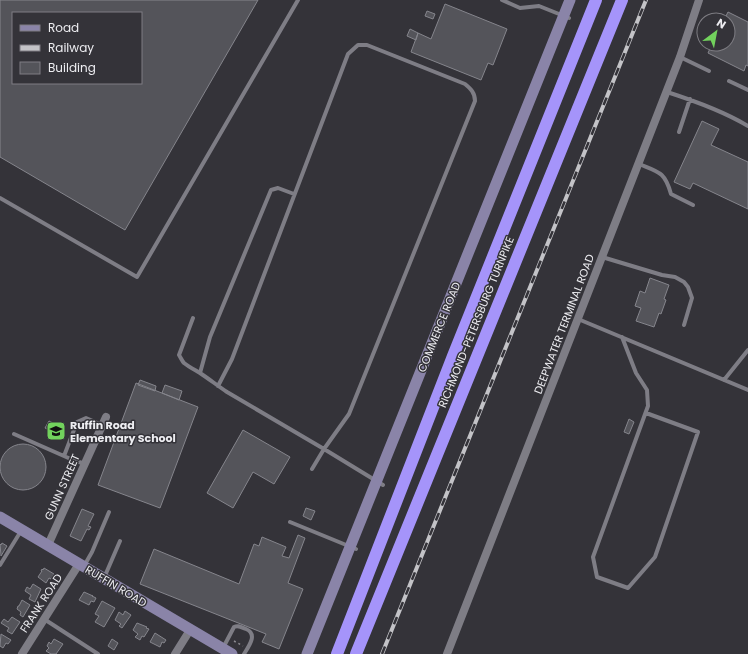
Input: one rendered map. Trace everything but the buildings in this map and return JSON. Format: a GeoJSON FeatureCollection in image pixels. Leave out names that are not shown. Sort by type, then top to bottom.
{"type":"FeatureCollection","features":[{"type":"Feature","properties":{"kind":"highway","name":"RICHMOND-PETERSBURG TURNPIKE"},"geometry":{"type":"LineString","coordinates":[[336,654],[596,0]]}},
{"type":"Feature","properties":{"kind":"highway","name":"RICHMOND-PETERSBURG TURNPIKE"},"geometry":{"type":"LineString","coordinates":[[356,654],[622,0]]}},
{"type":"Feature","properties":{"kind":"main road","name":"COMMERCE ROAD"},"geometry":{"type":"LineString","coordinates":[[567,17],[570,0]]}},
{"type":"Feature","properties":{"kind":"main road","name":"COMMERCE ROAD"},"geometry":{"type":"LineString","coordinates":[[307,654],[380,483],[567,17],[577,0]]}},
{"type":"Feature","properties":{"kind":"main road","name":"RUFFIN ROAD"},"geometry":{"type":"LineString","coordinates":[[0,517],[232,654]]}},
{"type":"Feature","properties":{"kind":"main road","name":"COMMERCE ROAD"},"geometry":{"type":"LineString","coordinates":[[314,654],[353,548]]}},
{"type":"Feature","properties":{"kind":"street","name":"DEEPWATER TERMINAL ROAD"},"geometry":{"type":"LineString","coordinates":[[447,654],[667,92],[700,0]]}},
{"type":"Feature","properties":{"kind":"street","name":"GUNN STREET"},"geometry":{"type":"LineString","coordinates":[[48,545],[104,421]]}},
{"type":"Feature","properties":{"kind":"street","name":"FRANK ROAD"},"geometry":{"type":"LineString","coordinates":[[22,654],[44,619],[82,566]]}},
{"type":"Feature","properties":{"kind":"street"},"geometry":{"type":"LineString","coordinates":[[175,654],[190,630]]}},
{"type":"Feature","properties":{"kind":"lane"},"geometry":{"type":"LineString","coordinates":[[0,198],[137,277],[298,0]]}},
{"type":"Feature","properties":{"kind":"lane"},"geometry":{"type":"LineString","coordinates":[[502,0],[520,8],[540,6],[567,17]]}},
{"type":"Feature","properties":{"kind":"lane"},"geometry":{"type":"LineString","coordinates":[[218,386],[232,359],[348,54],[358,45],[367,45],[465,84],[472,90],[475,96],[475,101],[349,414],[324,449],[312,469]]}},
{"type":"Feature","properties":{"kind":"lane"},"geometry":{"type":"LineString","coordinates":[[680,57],[708,71]]}},
{"type":"Feature","properties":{"kind":"lane"},"geometry":{"type":"LineString","coordinates":[[729,81],[748,90]]}},
{"type":"Feature","properties":{"kind":"lane"},"geometry":{"type":"LineString","coordinates":[[667,92],[690,99],[736,119],[748,126]]}},
{"type":"Feature","properties":{"kind":"lane"},"geometry":{"type":"LineString","coordinates":[[679,132],[690,99]]}},
{"type":"Feature","properties":{"kind":"lane"},"geometry":{"type":"LineString","coordinates":[[639,164],[656,171],[666,178],[671,194],[693,205]]}},
{"type":"Feature","properties":{"kind":"lane"},"geometry":{"type":"LineString","coordinates":[[200,373],[210,337],[270,190],[278,188],[294,194]]}},
{"type":"Feature","properties":{"kind":"lane"},"geometry":{"type":"LineString","coordinates":[[602,257],[662,275],[675,277],[684,282],[688,287],[692,298],[684,325]]}},
{"type":"Feature","properties":{"kind":"lane"},"geometry":{"type":"LineString","coordinates":[[194,318],[179,355],[183,362],[218,386],[380,483]]}},
{"type":"Feature","properties":{"kind":"lane"},"geometry":{"type":"LineString","coordinates":[[578,319],[748,390]]}},
{"type":"Feature","properties":{"kind":"lane"},"geometry":{"type":"LineString","coordinates":[[622,337],[636,373],[647,390],[648,406],[594,557],[597,577],[628,588],[655,557],[698,432],[646,413]]}},
{"type":"Feature","properties":{"kind":"lane"},"geometry":{"type":"LineString","coordinates":[[724,380],[748,350]]}},
{"type":"Feature","properties":{"kind":"lane"},"geometry":{"type":"LineString","coordinates":[[64,456],[77,422],[86,418],[104,421]]}},
{"type":"Feature","properties":{"kind":"lane"},"geometry":{"type":"LineString","coordinates":[[14,434],[85,464]]}},
{"type":"Feature","properties":{"kind":"lane"},"geometry":{"type":"LineString","coordinates":[[82,566],[92,552],[109,512]]}},
{"type":"Feature","properties":{"kind":"lane"},"geometry":{"type":"LineString","coordinates":[[290,522],[353,548]]}},
{"type":"Feature","properties":{"kind":"lane"},"geometry":{"type":"LineString","coordinates":[[0,565],[22,530]]}},
{"type":"Feature","properties":{"kind":"lane"},"geometry":{"type":"LineString","coordinates":[[104,579],[120,541]]}},
{"type":"Feature","properties":{"kind":"lane"},"geometry":{"type":"LineString","coordinates":[[44,619],[98,654]]}},
{"type":"Feature","properties":{"kind":"lane"},"geometry":{"type":"LineString","coordinates":[[222,648],[235,626],[253,633],[253,638],[244,654]]}},
{"type":"Feature","properties":{"kind":"path"},"geometry":{"type":"LineString","coordinates":[[228,637],[247,649]]}},
{"type":"Feature","properties":{"kind":"railway"},"geometry":{"type":"LineString","coordinates":[[382,654],[646,0]]}},
{"type":"Feature","properties":{"kind":"place","name":"Ruffin Road Elementary School"},"geometry":{"type":"Point","coordinates":[56,431]}}]}
